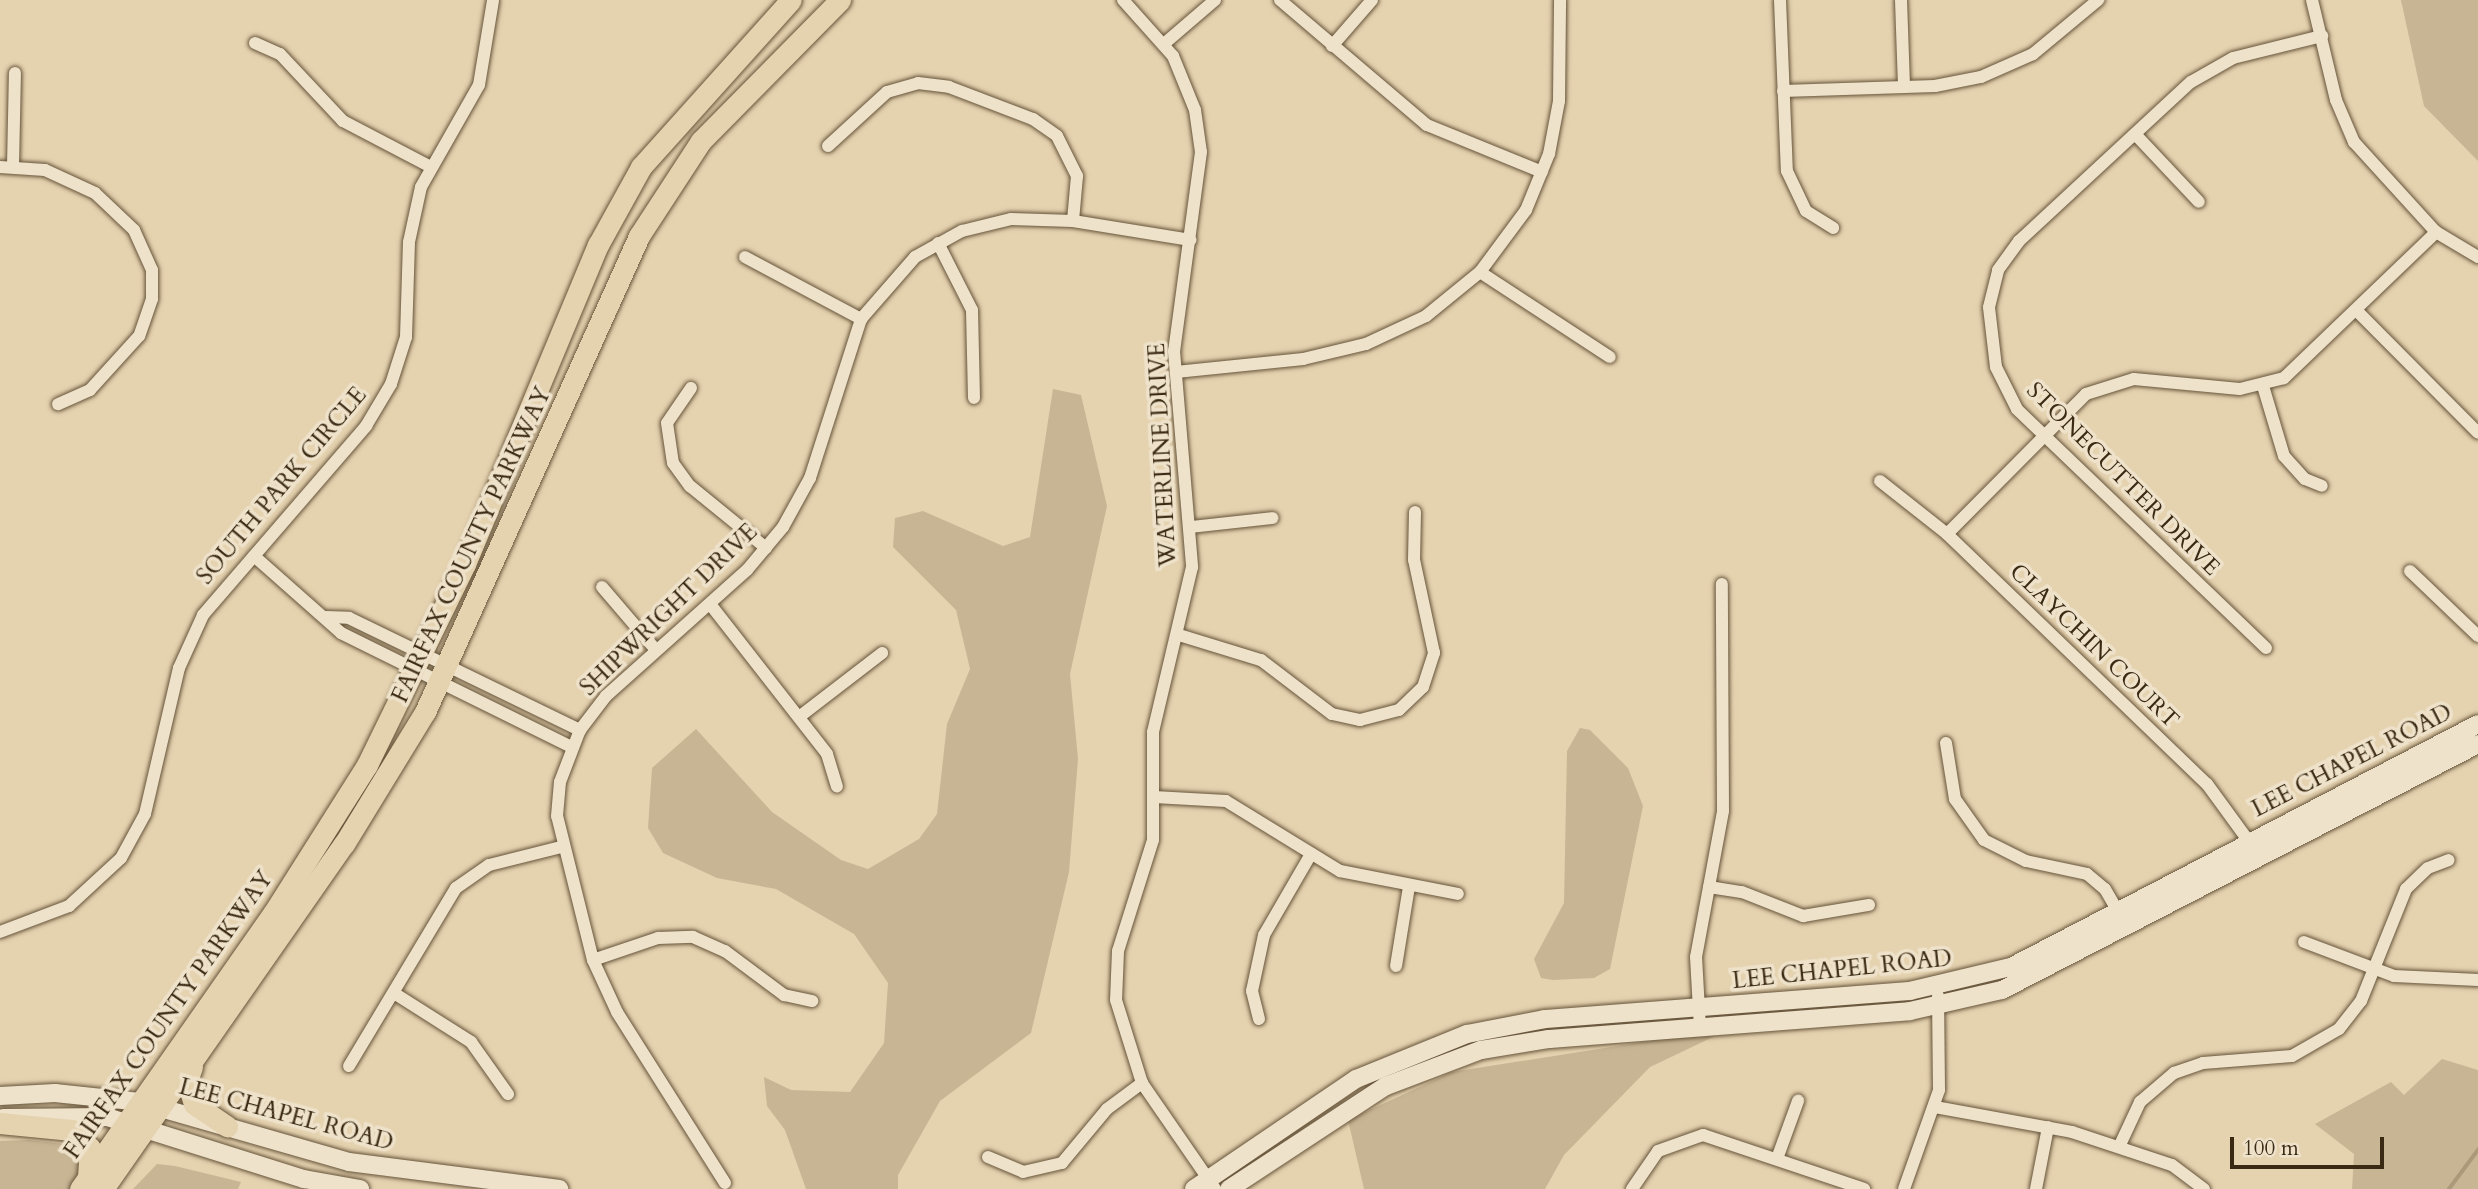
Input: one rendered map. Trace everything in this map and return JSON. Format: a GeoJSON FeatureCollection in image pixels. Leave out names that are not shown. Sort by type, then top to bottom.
{"type":"FeatureCollection","features":[{"type":"Feature","properties":{"kind":"highway","name":"FAIRFAX COUNTY PARKWAY"},"geometry":{"type":"LineString","coordinates":[[90,1186],[137,1124],[302,871],[419,663],[618,205],[668,130],[791,0]]}},
{"type":"Feature","properties":{"kind":"highway","name":"FAIRFAX COUNTY PARKWAY"},"geometry":{"type":"LineString","coordinates":[[150,1104],[197,1056],[344,844],[444,674],[639,236],[709,132],[840,0]]}},
{"type":"Feature","properties":{"kind":"highway"},"geometry":{"type":"LineString","coordinates":[[197,1056],[187,1081],[190,1097],[227,1126]]}},
{"type":"Feature","properties":{"kind":"highway"},"geometry":{"type":"LineString","coordinates":[[0,1120],[61,1126],[81,1135],[92,1154],[90,1186]]}},
{"type":"Feature","properties":{"kind":"main road","name":"LEE CHAPEL ROAD"},"geometry":{"type":"LineString","coordinates":[[1206,1186],[1356,1079],[1437,1043],[1521,1022],[1937,987],[2011,967],[2478,724]]}},
{"type":"Feature","properties":{"kind":"main road","name":"LEE CHAPEL ROAD"},"geometry":{"type":"LineString","coordinates":[[1229,1189],[1362,1099],[1456,1057],[1549,1039],[1939,1007],[2023,982],[2127,930],[2478,744]]}},
{"type":"Feature","properties":{"kind":"main road","name":"LEE CHAPEL ROAD"},"geometry":{"type":"LineString","coordinates":[[0,1096],[55,1093],[150,1104],[349,1162],[559,1189]]}},
{"type":"Feature","properties":{"kind":"main road"},"geometry":{"type":"LineString","coordinates":[[0,1120],[54,1113],[137,1124],[336,1187],[360,1189]]}},
{"type":"Feature","properties":{"kind":"street","name":"SOUTH PARK CIRCLE"},"geometry":{"type":"LineString","coordinates":[[0,933],[69,906],[121,858],[151,796],[189,642],[219,592],[254,556],[366,426],[391,384],[406,337],[409,242],[429,166],[479,85],[493,0]]}},
{"type":"Feature","properties":{"kind":"street","name":"WATERLINE DRIVE"},"geometry":{"type":"LineString","coordinates":[[1123,0],[1165,43],[1188,88],[1199,134],[1176,372],[1191,527],[1191,579],[1153,732],[1154,797],[1150,856],[1124,928],[1116,975],[1120,1027],[1142,1083],[1206,1186]]}},
{"type":"Feature","properties":{"kind":"street"},"geometry":{"type":"LineString","coordinates":[[1165,43],[1215,0]]}},
{"type":"Feature","properties":{"kind":"street"},"geometry":{"type":"LineString","coordinates":[[1280,0],[1427,125],[1542,172]]}},
{"type":"Feature","properties":{"kind":"street"},"geometry":{"type":"LineString","coordinates":[[1332,46],[1372,0]]}},
{"type":"Feature","properties":{"kind":"street"},"geometry":{"type":"LineString","coordinates":[[1176,372],[1303,359],[1366,344],[1426,316],[1480,272],[1510,236],[1542,172],[1559,100],[1560,0]]}},
{"type":"Feature","properties":{"kind":"street"},"geometry":{"type":"LineString","coordinates":[[1780,0],[1783,92],[1791,183],[1806,211],[1833,228]]}},
{"type":"Feature","properties":{"kind":"street"},"geometry":{"type":"LineString","coordinates":[[1901,0],[1904,87]]}},
{"type":"Feature","properties":{"kind":"street"},"geometry":{"type":"LineString","coordinates":[[1783,92],[1964,82],[2000,71],[2048,44],[2098,0]]}},
{"type":"Feature","properties":{"kind":"street"},"geometry":{"type":"LineString","coordinates":[[2312,0],[2336,100],[2354,142],[2436,232],[2478,257]]}},
{"type":"Feature","properties":{"kind":"street","name":"STONECUTTER DRIVE"},"geometry":{"type":"LineString","coordinates":[[2266,648],[2042,434],[2000,379],[1989,319],[1994,282],[2019,241],[2135,134],[2218,65],[2322,36]]}},
{"type":"Feature","properties":{"kind":"street"},"geometry":{"type":"LineString","coordinates":[[256,43],[280,54],[343,121],[429,166]]}},
{"type":"Feature","properties":{"kind":"street"},"geometry":{"type":"LineString","coordinates":[[15,73],[6,167],[56,173],[95,193],[134,230],[152,270],[152,299],[139,336],[90,390],[58,404]]}},
{"type":"Feature","properties":{"kind":"street"},"geometry":{"type":"LineString","coordinates":[[828,146],[887,92],[918,83],[949,87],[1033,119],[1057,136],[1077,176],[1073,221]]}},
{"type":"Feature","properties":{"kind":"street"},"geometry":{"type":"LineString","coordinates":[[2135,134],[2199,202]]}},
{"type":"Feature","properties":{"kind":"street","name":"SHIPWRIGHT DRIVE"},"geometry":{"type":"LineString","coordinates":[[725,1183],[617,1012],[593,960],[561,847],[557,801],[572,747],[580,730],[606,696],[710,604],[766,548],[810,478],[861,319],[900,270],[938,243],[997,221],[1073,221],[1189,240]]}},
{"type":"Feature","properties":{"kind":"street"},"geometry":{"type":"LineString","coordinates":[[1947,534],[2042,434],[2086,394],[2123,380],[2263,386],[2302,367],[2436,232]]}},
{"type":"Feature","properties":{"kind":"street"},"geometry":{"type":"LineString","coordinates":[[938,243],[972,310],[974,398]]}},
{"type":"Feature","properties":{"kind":"street"},"geometry":{"type":"LineString","coordinates":[[745,257],[861,319]]}},
{"type":"Feature","properties":{"kind":"street"},"geometry":{"type":"LineString","coordinates":[[1480,272],[1610,357]]}},
{"type":"Feature","properties":{"kind":"street"},"geometry":{"type":"LineString","coordinates":[[2358,312],[2478,433]]}},
{"type":"Feature","properties":{"kind":"street"},"geometry":{"type":"LineString","coordinates":[[2263,386],[2284,456],[2305,479],[2322,486]]}},
{"type":"Feature","properties":{"kind":"street"},"geometry":{"type":"LineString","coordinates":[[691,388],[667,423],[673,463],[690,486],[766,548]]}},
{"type":"Feature","properties":{"kind":"street","name":"CLAYCHIN COURT"},"geometry":{"type":"LineString","coordinates":[[1880,481],[1947,534],[2207,783],[2260,860]]}},
{"type":"Feature","properties":{"kind":"street"},"geometry":{"type":"LineString","coordinates":[[1179,635],[1261,660],[1344,718],[1376,719],[1399,710],[1423,687],[1434,653],[1414,560],[1415,512]]}},
{"type":"Feature","properties":{"kind":"street"},"geometry":{"type":"LineString","coordinates":[[1191,527],[1273,518]]}},
{"type":"Feature","properties":{"kind":"street"},"geometry":{"type":"LineString","coordinates":[[254,556],[341,633],[580,730]]}},
{"type":"Feature","properties":{"kind":"street"},"geometry":{"type":"LineString","coordinates":[[2410,571],[2478,636]]}},
{"type":"Feature","properties":{"kind":"street"},"geometry":{"type":"LineString","coordinates":[[1700,1028],[1696,957],[1723,811],[1722,584]]}},
{"type":"Feature","properties":{"kind":"street"},"geometry":{"type":"LineString","coordinates":[[602,587],[656,650]]}},
{"type":"Feature","properties":{"kind":"street"},"geometry":{"type":"LineString","coordinates":[[710,604],[831,761],[837,786]]}},
{"type":"Feature","properties":{"kind":"street"},"geometry":{"type":"LineString","coordinates":[[326,617],[349,618],[419,663],[444,674],[572,747]]}},
{"type":"Feature","properties":{"kind":"street"},"geometry":{"type":"LineString","coordinates":[[799,717],[882,653]]}},
{"type":"Feature","properties":{"kind":"street"},"geometry":{"type":"LineString","coordinates":[[1946,743],[1955,799],[1984,840],[2026,861],[2087,874],[2119,913],[2127,930]]}},
{"type":"Feature","properties":{"kind":"street"},"geometry":{"type":"LineString","coordinates":[[1154,797],[1226,801],[1350,875],[1458,894]]}},
{"type":"Feature","properties":{"kind":"street"},"geometry":{"type":"LineString","coordinates":[[349,1066],[397,995],[463,880],[489,865],[561,847]]}},
{"type":"Feature","properties":{"kind":"street"},"geometry":{"type":"LineString","coordinates":[[1259,1019],[1252,991],[1264,935],[1311,854]]}},
{"type":"Feature","properties":{"kind":"street"},"geometry":{"type":"LineString","coordinates":[[2119,1147],[2134,1112],[2160,1082],[2203,1063],[2277,1059],[2314,1046],[2348,1020],[2374,969],[2406,889],[2428,868],[2449,860]]}},
{"type":"Feature","properties":{"kind":"street"},"geometry":{"type":"LineString","coordinates":[[1396,966],[1409,887]]}},
{"type":"Feature","properties":{"kind":"street"},"geometry":{"type":"LineString","coordinates":[[1709,887],[1742,892],[1803,916],[1869,905]]}},
{"type":"Feature","properties":{"kind":"street"},"geometry":{"type":"LineString","coordinates":[[593,960],[658,938],[692,937],[725,950],[784,995],[812,1001]]}},
{"type":"Feature","properties":{"kind":"street"},"geometry":{"type":"LineString","coordinates":[[2304,942],[2374,969],[2426,981],[2478,980]]}},
{"type":"Feature","properties":{"kind":"street"},"geometry":{"type":"LineString","coordinates":[[1904,1189],[1935,1107],[1942,1057],[1937,987]]}},
{"type":"Feature","properties":{"kind":"street"},"geometry":{"type":"LineString","coordinates":[[397,995],[471,1042],[508,1094]]}},
{"type":"Feature","properties":{"kind":"street"},"geometry":{"type":"LineString","coordinates":[[988,1157],[1023,1172],[1062,1163],[1107,1109],[1142,1083]]}},
{"type":"Feature","properties":{"kind":"street"},"geometry":{"type":"LineString","coordinates":[[1778,1156],[1798,1101]]}},
{"type":"Feature","properties":{"kind":"street"},"geometry":{"type":"LineString","coordinates":[[1935,1107],[2048,1127],[2119,1147],[2180,1169],[2204,1189]]}},
{"type":"Feature","properties":{"kind":"street"},"geometry":{"type":"LineString","coordinates":[[2036,1189],[2048,1127]]}},
{"type":"Feature","properties":{"kind":"street"},"geometry":{"type":"LineString","coordinates":[[1632,1189],[1648,1161],[1682,1138],[1720,1137],[1864,1189]]}},
{"type":"Feature","properties":{"kind":"shaded area"},"geometry":{"type":"Polygon","coordinates":[[[2401,0],[2478,0],[2478,161],[2424,106],[2401,0]]]}},
{"type":"Feature","properties":{"kind":"shaded area"},"geometry":{"type":"Polygon","coordinates":[[[1053,389],[1081,395],[1107,506],[1070,674],[1078,759],[1069,872],[1031,1033],[940,1101],[898,1175],[898,1189],[806,1189],[785,1130],[767,1106],[764,1077],[791,1090],[850,1092],[884,1043],[888,983],[854,934],[776,889],[717,878],[663,853],[648,828],[652,768],[696,729],[772,812],[841,860],[868,869],[919,839],[937,814],[947,724],[970,669],[956,610],[893,547],[895,518],[923,511],[1003,546],[1030,537],[1053,389]]]}},
{"type":"Feature","properties":{"kind":"shaded area"},"geometry":{"type":"Polygon","coordinates":[[[1580,728],[1590,730],[1628,768],[1643,806],[1610,969],[1594,978],[1553,980],[1541,978],[1534,959],[1564,903],[1567,751],[1580,728]]]}},
{"type":"Feature","properties":{"kind":"shaded area"},"geometry":{"type":"Polygon","coordinates":[[[1732,1028],[1650,1067],[1564,1155],[1545,1189],[1364,1189],[1348,1120],[1452,1072],[1732,1028]]]}},
{"type":"Feature","properties":{"kind":"shaded area"},"geometry":{"type":"Polygon","coordinates":[[[2442,1059],[2478,1070],[2478,1189],[2352,1189],[2354,1154],[2315,1124],[2391,1082],[2404,1095],[2442,1059]]]}},
{"type":"Feature","properties":{"kind":"shaded area"},"geometry":{"type":"Polygon","coordinates":[[[29,1140],[64,1144],[78,1156],[133,1158],[112,1189],[0,1189],[0,1141],[29,1140]]]}},
{"type":"Feature","properties":{"kind":"shaded area"},"geometry":{"type":"Polygon","coordinates":[[[157,1164],[241,1182],[238,1189],[133,1189],[157,1164]]]}},
{"type":"Feature","properties":{"kind":"waterway"},"geometry":{"type":"LineString","coordinates":[[2449,1189],[2478,1150]]}}]}
